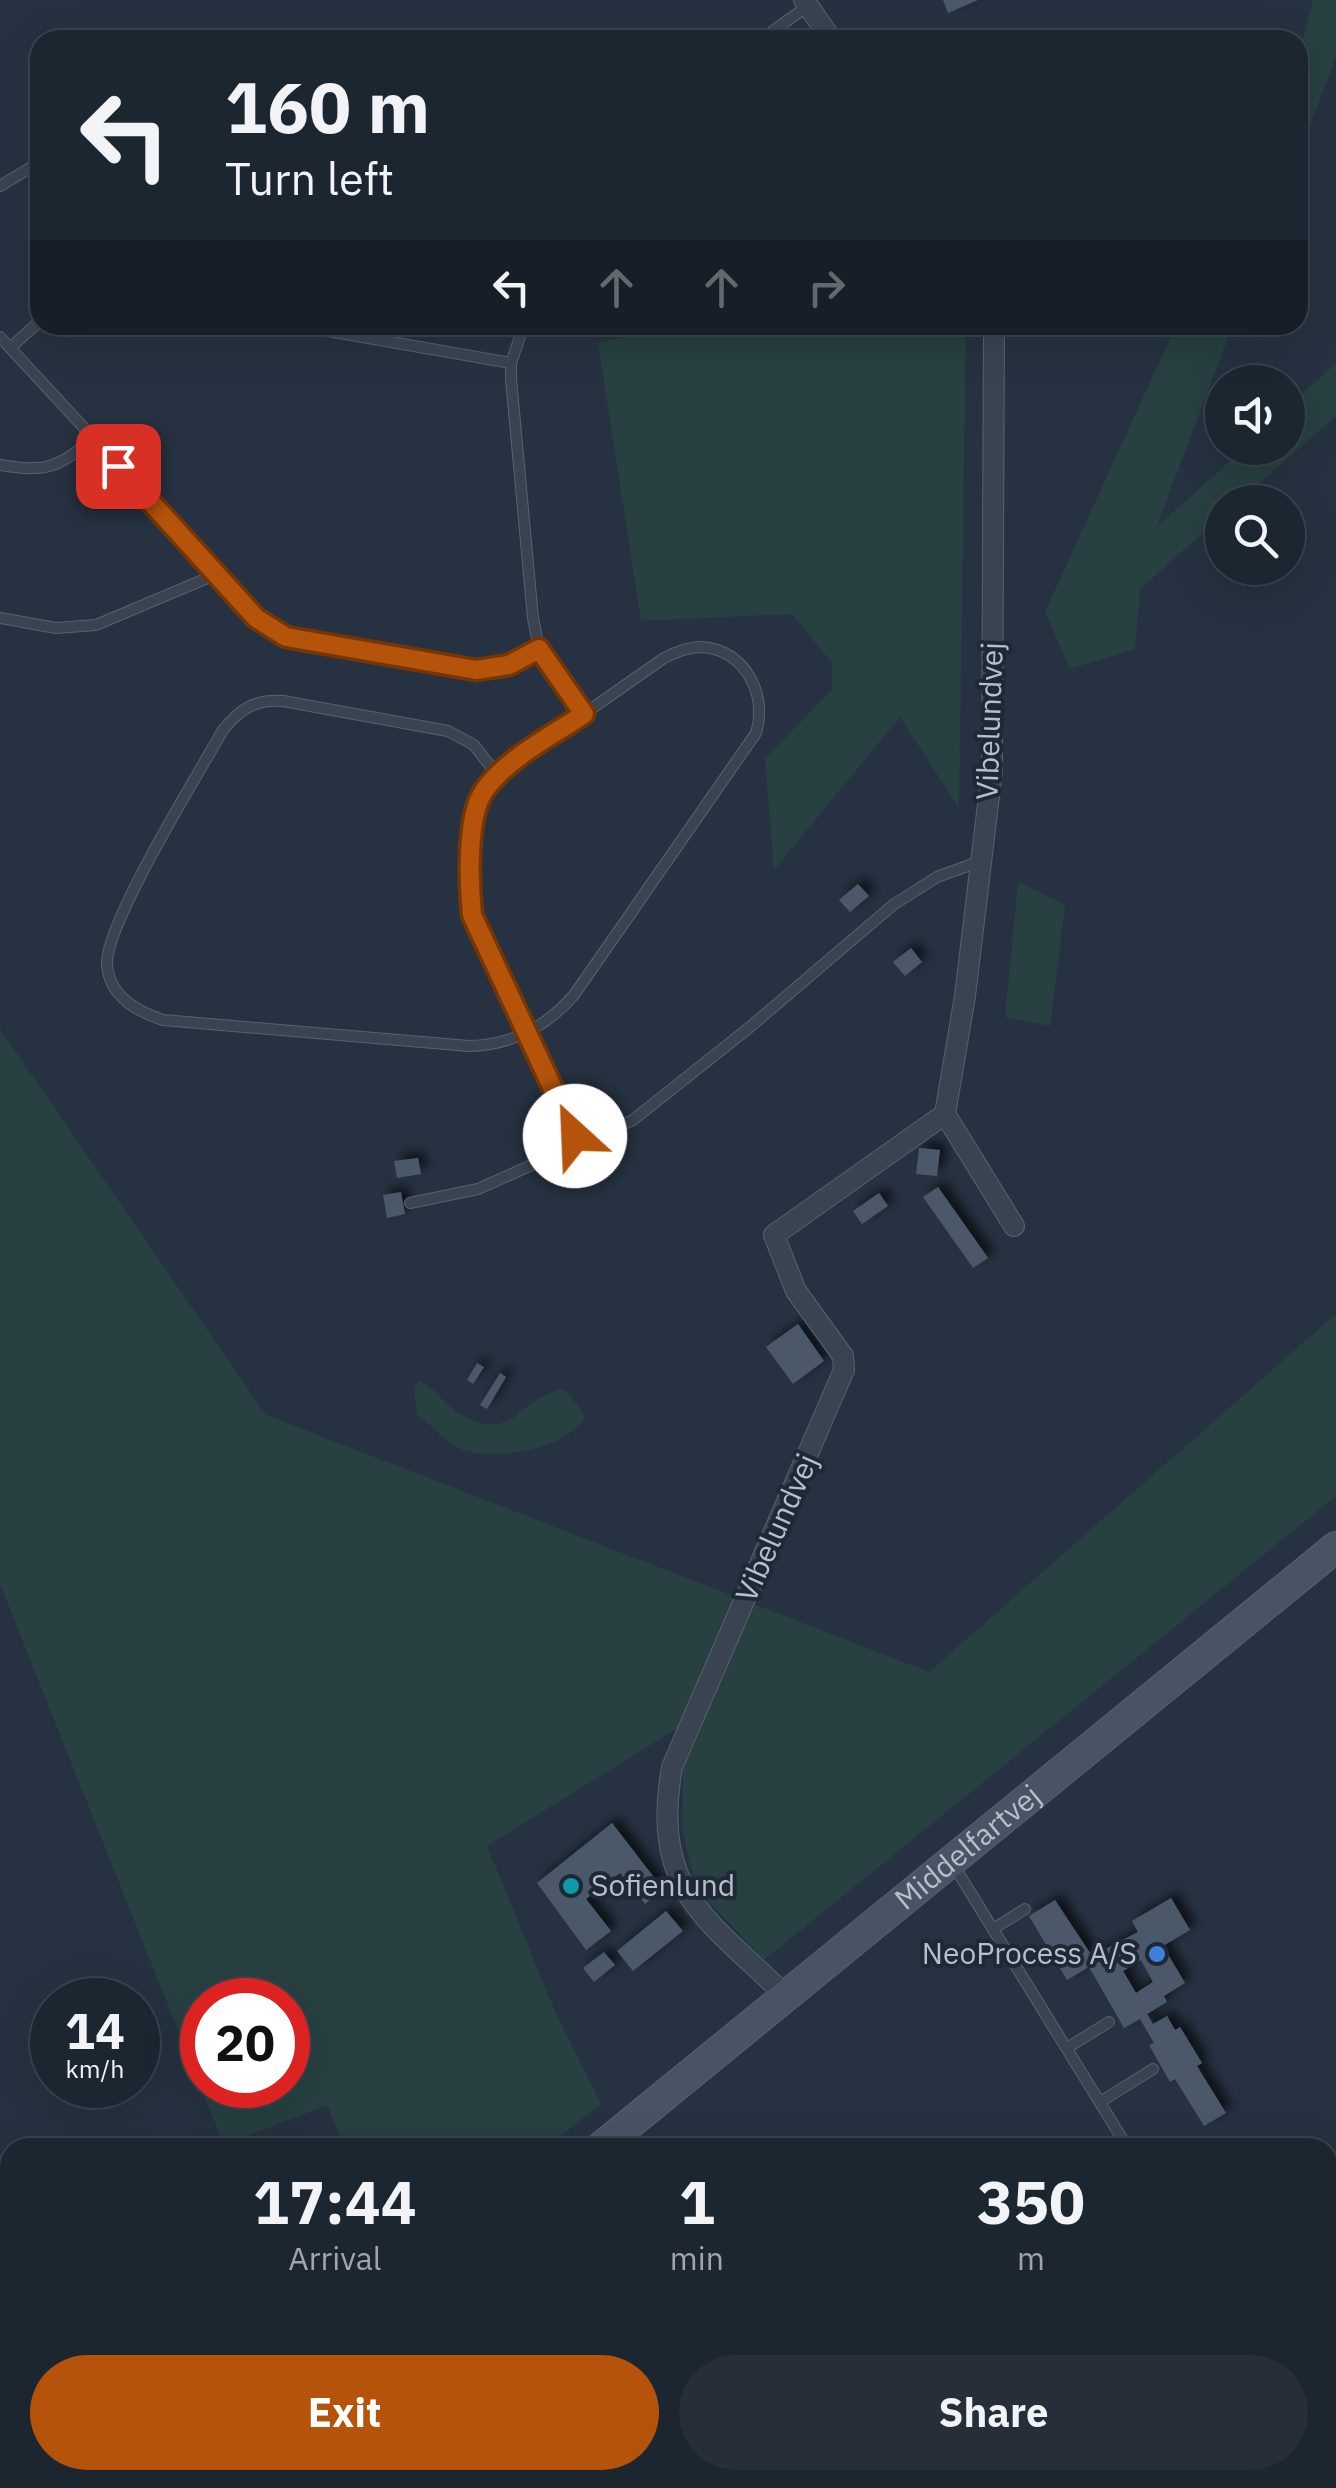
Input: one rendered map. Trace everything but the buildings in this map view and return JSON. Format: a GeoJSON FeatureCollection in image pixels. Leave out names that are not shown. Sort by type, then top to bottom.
{"type":"FeatureCollection","features":[{"type":"Feature","properties":{"kind":"main road","name":"Middelfartvej"},"geometry":{"type":"LineString","coordinates":[[612,2138],[1336,1547]]}},
{"type":"Feature","properties":{"kind":"street"},"geometry":{"type":"LineString","coordinates":[[806,3],[825,30]]}},
{"type":"Feature","properties":{"kind":"street","name":"Vibelundvej"},"geometry":{"type":"LineString","coordinates":[[785,1996],[694,1906],[678,1877],[667,1842],[665,1808],[672,1767],[844,1370],[843,1356],[796,1290],[774,1235],[945,1114],[965,996],[992,771],[994,335]]}},
{"type":"Feature","properties":{"kind":"street"},"geometry":{"type":"LineString","coordinates":[[945,1114],[1014,1226]]}},
{"type":"Feature","properties":{"kind":"lane"},"geometry":{"type":"LineString","coordinates":[[772,30],[806,3]]}},
{"type":"Feature","properties":{"kind":"lane"},"geometry":{"type":"LineString","coordinates":[[0,186],[30,168]]}},
{"type":"Feature","properties":{"kind":"lane"},"geometry":{"type":"LineString","coordinates":[[10,348],[30,330]]}},
{"type":"Feature","properties":{"kind":"lane"},"geometry":{"type":"LineString","coordinates":[[351,335],[512,363]]}},
{"type":"Feature","properties":{"kind":"lane"},"geometry":{"type":"LineString","coordinates":[[521,335],[512,363],[533,618],[539,649],[584,714]]}},
{"type":"Feature","properties":{"kind":"lane"},"geometry":{"type":"LineString","coordinates":[[0,337],[269,628],[304,643],[476,670],[509,665],[539,649]]}},
{"type":"Feature","properties":{"kind":"lane"},"geometry":{"type":"LineString","coordinates":[[0,465],[26,470],[54,466],[93,438]]}},
{"type":"Feature","properties":{"kind":"lane"},"geometry":{"type":"LineString","coordinates":[[0,618],[56,628],[96,624],[217,574]]}},
{"type":"Feature","properties":{"kind":"lane"},"geometry":{"type":"LineString","coordinates":[[497,775],[474,745],[448,731],[283,701],[266,700],[250,705],[223,730],[122,914],[109,947],[110,976],[126,1003],[163,1020],[470,1046],[495,1046],[526,1034],[556,1015],[574,995],[756,733],[761,707],[758,692],[742,666],[716,649],[699,647],[664,658],[497,775],[481,795],[476,812],[469,880],[472,915],[526,1034],[579,1144]]}},
{"type":"Feature","properties":{"kind":"lane"},"geometry":{"type":"LineString","coordinates":[[410,1203],[478,1189],[649,1110],[893,905],[938,877],[982,860]]}},
{"type":"Feature","properties":{"kind":"lane"},"geometry":{"type":"LineString","coordinates":[[950,1861],[1122,2138]]}},
{"type":"Feature","properties":{"kind":"lane"},"geometry":{"type":"LineString","coordinates":[[993,1929],[1025,1910]]}},
{"type":"Feature","properties":{"kind":"lane"},"geometry":{"type":"LineString","coordinates":[[1067,2048],[1109,2022]]}},
{"type":"Feature","properties":{"kind":"lane"},"geometry":{"type":"LineString","coordinates":[[1100,2102],[1153,2070]]}},
{"type":"Feature","properties":{"kind":"green space"},"geometry":{"type":"Polygon","coordinates":[[[1313,0],[1336,0],[1336,57],[1308,131],[1308,30],[1313,0]]]}},
{"type":"Feature","properties":{"kind":"green space"},"geometry":{"type":"Polygon","coordinates":[[[633,335],[966,335],[959,808],[900,717],[774,870],[765,759],[832,689],[832,663],[792,614],[641,621],[598,343],[633,335]]]}},
{"type":"Feature","properties":{"kind":"green space"},"geometry":{"type":"Polygon","coordinates":[[[1171,335],[1229,335],[1218,365],[1205,365],[1205,399],[1156,528],[1225,465],[1280,465],[1257,485],[1205,485],[1205,531],[1140,589],[1135,649],[1070,669],[1045,612],[1171,335]]]}},
{"type":"Feature","properties":{"kind":"green space"},"geometry":{"type":"Polygon","coordinates":[[[1336,363],[1336,416],[1305,443],[1305,391],[1336,363]]]}},
{"type":"Feature","properties":{"kind":"green space"},"geometry":{"type":"Polygon","coordinates":[[[1018,882],[1065,905],[1050,1026],[1005,1017],[1018,882]]]}},
{"type":"Feature","properties":{"kind":"green space"},"geometry":{"type":"Polygon","coordinates":[[[0,1029],[266,1415],[929,1672],[1336,1314],[1336,1496],[764,1960],[697,1889],[682,1829],[683,1768],[704,1721],[681,1726],[487,1846],[557,2016],[601,2104],[558,2138],[341,2138],[327,2105],[242,2138],[221,2138],[209,2108],[310,2108],[310,1978],[180,1978],[180,2035],[0,1584],[0,1029]]]}},
{"type":"Feature","properties":{"kind":"green space"},"geometry":{"type":"Polygon","coordinates":[[[419,1381],[455,1411],[474,1421],[502,1423],[560,1389],[569,1394],[585,1416],[564,1437],[547,1444],[511,1453],[475,1453],[455,1446],[417,1415],[414,1387],[419,1381]]]}},
{"type":"Feature","properties":{"kind":"place","name":"Sofienlund"},"geometry":{"type":"Point","coordinates":[571,1886]}},
{"type":"Feature","properties":{"kind":"place","name":"NeoProcess A/S"},"geometry":{"type":"Point","coordinates":[1157,1954]}},
{"type":"Feature","properties":{"kind":"route"},"geometry":{"type":"LineString","coordinates":[[118,466],[269,628],[304,643],[476,670],[509,665],[539,649],[584,714],[497,775],[481,795],[469,880],[472,915],[575,1136]]}}]}
